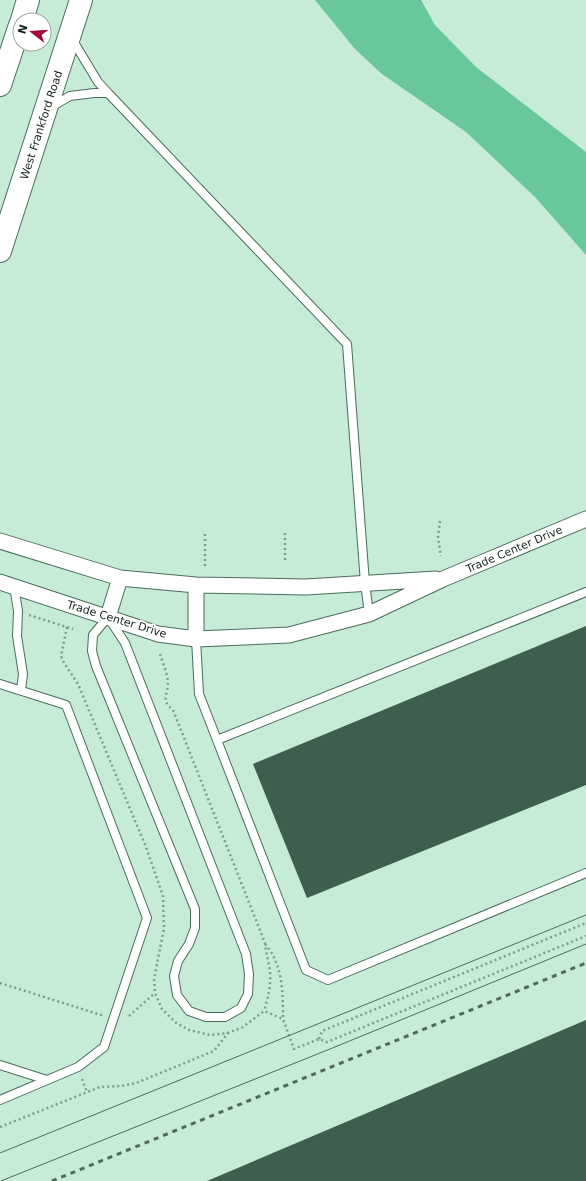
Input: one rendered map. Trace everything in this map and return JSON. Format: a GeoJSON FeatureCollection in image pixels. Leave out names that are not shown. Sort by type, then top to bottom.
{"type":"FeatureCollection","features":[{"type":"Feature","properties":{"kind":"main road"},"geometry":{"type":"LineString","coordinates":[[24,12],[28,0]]}},
{"type":"Feature","properties":{"kind":"main road","name":"West Frankford Road"},"geometry":{"type":"LineString","coordinates":[[0,251],[81,0]]}},
{"type":"Feature","properties":{"kind":"main road"},"geometry":{"type":"LineString","coordinates":[[0,85],[12,49]]}},
{"type":"Feature","properties":{"kind":"street","name":"Trade Center Drive"},"geometry":{"type":"LineString","coordinates":[[7,584],[158,634],[196,639],[289,636],[369,614],[443,579],[586,519]]}},
{"type":"Feature","properties":{"kind":"street","name":"Trade Center Drive"},"geometry":{"type":"LineString","coordinates":[[0,541],[120,578],[196,585],[306,587],[443,579]]}},
{"type":"Feature","properties":{"kind":"street"},"geometry":{"type":"LineString","coordinates":[[108,617],[120,578]]}},
{"type":"Feature","properties":{"kind":"street"},"geometry":{"type":"LineString","coordinates":[[196,585],[196,639]]}},
{"type":"Feature","properties":{"kind":"lane"},"geometry":{"type":"LineString","coordinates":[[70,36],[98,82],[108,94],[347,344],[365,583],[369,614]]}},
{"type":"Feature","properties":{"kind":"lane"},"geometry":{"type":"LineString","coordinates":[[45,111],[70,96],[94,93],[108,94]]}},
{"type":"Feature","properties":{"kind":"lane"},"geometry":{"type":"LineString","coordinates":[[7,584],[18,611],[17,636],[23,674],[22,690]]}},
{"type":"Feature","properties":{"kind":"lane"},"geometry":{"type":"LineString","coordinates":[[217,740],[586,592]]}},
{"type":"Feature","properties":{"kind":"lane"},"geometry":{"type":"LineString","coordinates":[[108,617],[125,643],[246,954],[249,974],[248,994],[241,1008],[225,1017],[206,1017],[189,1011],[177,995],[174,976],[178,961],[189,944],[195,928],[195,909],[96,666],[92,651],[93,635],[108,617]]}},
{"type":"Feature","properties":{"kind":"lane"},"geometry":{"type":"LineString","coordinates":[[196,639],[199,694],[306,970],[328,980],[586,873]]}},
{"type":"Feature","properties":{"kind":"lane"},"geometry":{"type":"LineString","coordinates":[[0,684],[66,705],[147,918],[104,1047],[78,1067],[0,1100]]}},
{"type":"Feature","properties":{"kind":"lane"},"geometry":{"type":"LineString","coordinates":[[0,1065],[47,1080]]}},
{"type":"Feature","properties":{"kind":"path"},"geometry":{"type":"LineString","coordinates":[[440,521],[438,537],[441,556]]}},
{"type":"Feature","properties":{"kind":"path"},"geometry":{"type":"LineString","coordinates":[[285,532],[285,560]]}},
{"type":"Feature","properties":{"kind":"path"},"geometry":{"type":"LineString","coordinates":[[205,534],[205,566]]}},
{"type":"Feature","properties":{"kind":"path"},"geometry":{"type":"LineString","coordinates":[[18,611],[73,629]]}},
{"type":"Feature","properties":{"kind":"path"},"geometry":{"type":"LineString","coordinates":[[68,627],[61,656],[78,684],[146,847],[163,896],[164,929],[154,979],[155,993],[162,1009],[174,1022],[189,1030],[210,1035],[228,1033],[243,1027],[264,1011],[270,986],[270,971],[265,943],[173,710],[167,704],[165,698],[168,681],[160,654]]}},
{"type":"Feature","properties":{"kind":"path"},"geometry":{"type":"LineString","coordinates":[[319,1039],[322,1032],[586,923]]}},
{"type":"Feature","properties":{"kind":"path"},"geometry":{"type":"LineString","coordinates":[[265,943],[272,951],[279,972],[283,994],[283,1019],[294,1049],[319,1039],[327,1042],[586,936]]}},
{"type":"Feature","properties":{"kind":"path"},"geometry":{"type":"LineString","coordinates":[[0,983],[100,1015],[106,1012]]}},
{"type":"Feature","properties":{"kind":"path"},"geometry":{"type":"LineString","coordinates":[[127,1018],[155,993]]}},
{"type":"Feature","properties":{"kind":"path"},"geometry":{"type":"LineString","coordinates":[[264,1011],[283,1019]]}},
{"type":"Feature","properties":{"kind":"path"},"geometry":{"type":"LineString","coordinates":[[0,1127],[100,1087],[121,1086],[136,1083],[207,1054],[214,1051],[228,1033]]}},
{"type":"Feature","properties":{"kind":"shaded area"},"geometry":{"type":"Polygon","coordinates":[[[315,0],[421,0],[435,25],[476,67],[586,152],[586,255],[536,198],[466,132],[382,74],[355,49],[315,0]]]}},
{"type":"Feature","properties":{"kind":"building"},"geometry":{"type":"Polygon","coordinates":[[[586,626],[586,785],[307,898],[253,764],[586,626]]]}},
{"type":"Feature","properties":{"kind":"building"},"geometry":{"type":"Polygon","coordinates":[[[586,1020],[586,1181],[207,1181],[586,1020]]]}},
{"type":"Feature","properties":{"kind":"tram line"},"geometry":{"type":"LineString","coordinates":[[0,1153],[586,915]]}},
{"type":"Feature","properties":{"kind":"tram line"},"geometry":{"type":"LineString","coordinates":[[1,1181],[586,944]]}},
{"type":"Feature","properties":{"kind":"railway"},"geometry":{"type":"LineString","coordinates":[[52,1181],[586,963]]}}]}
